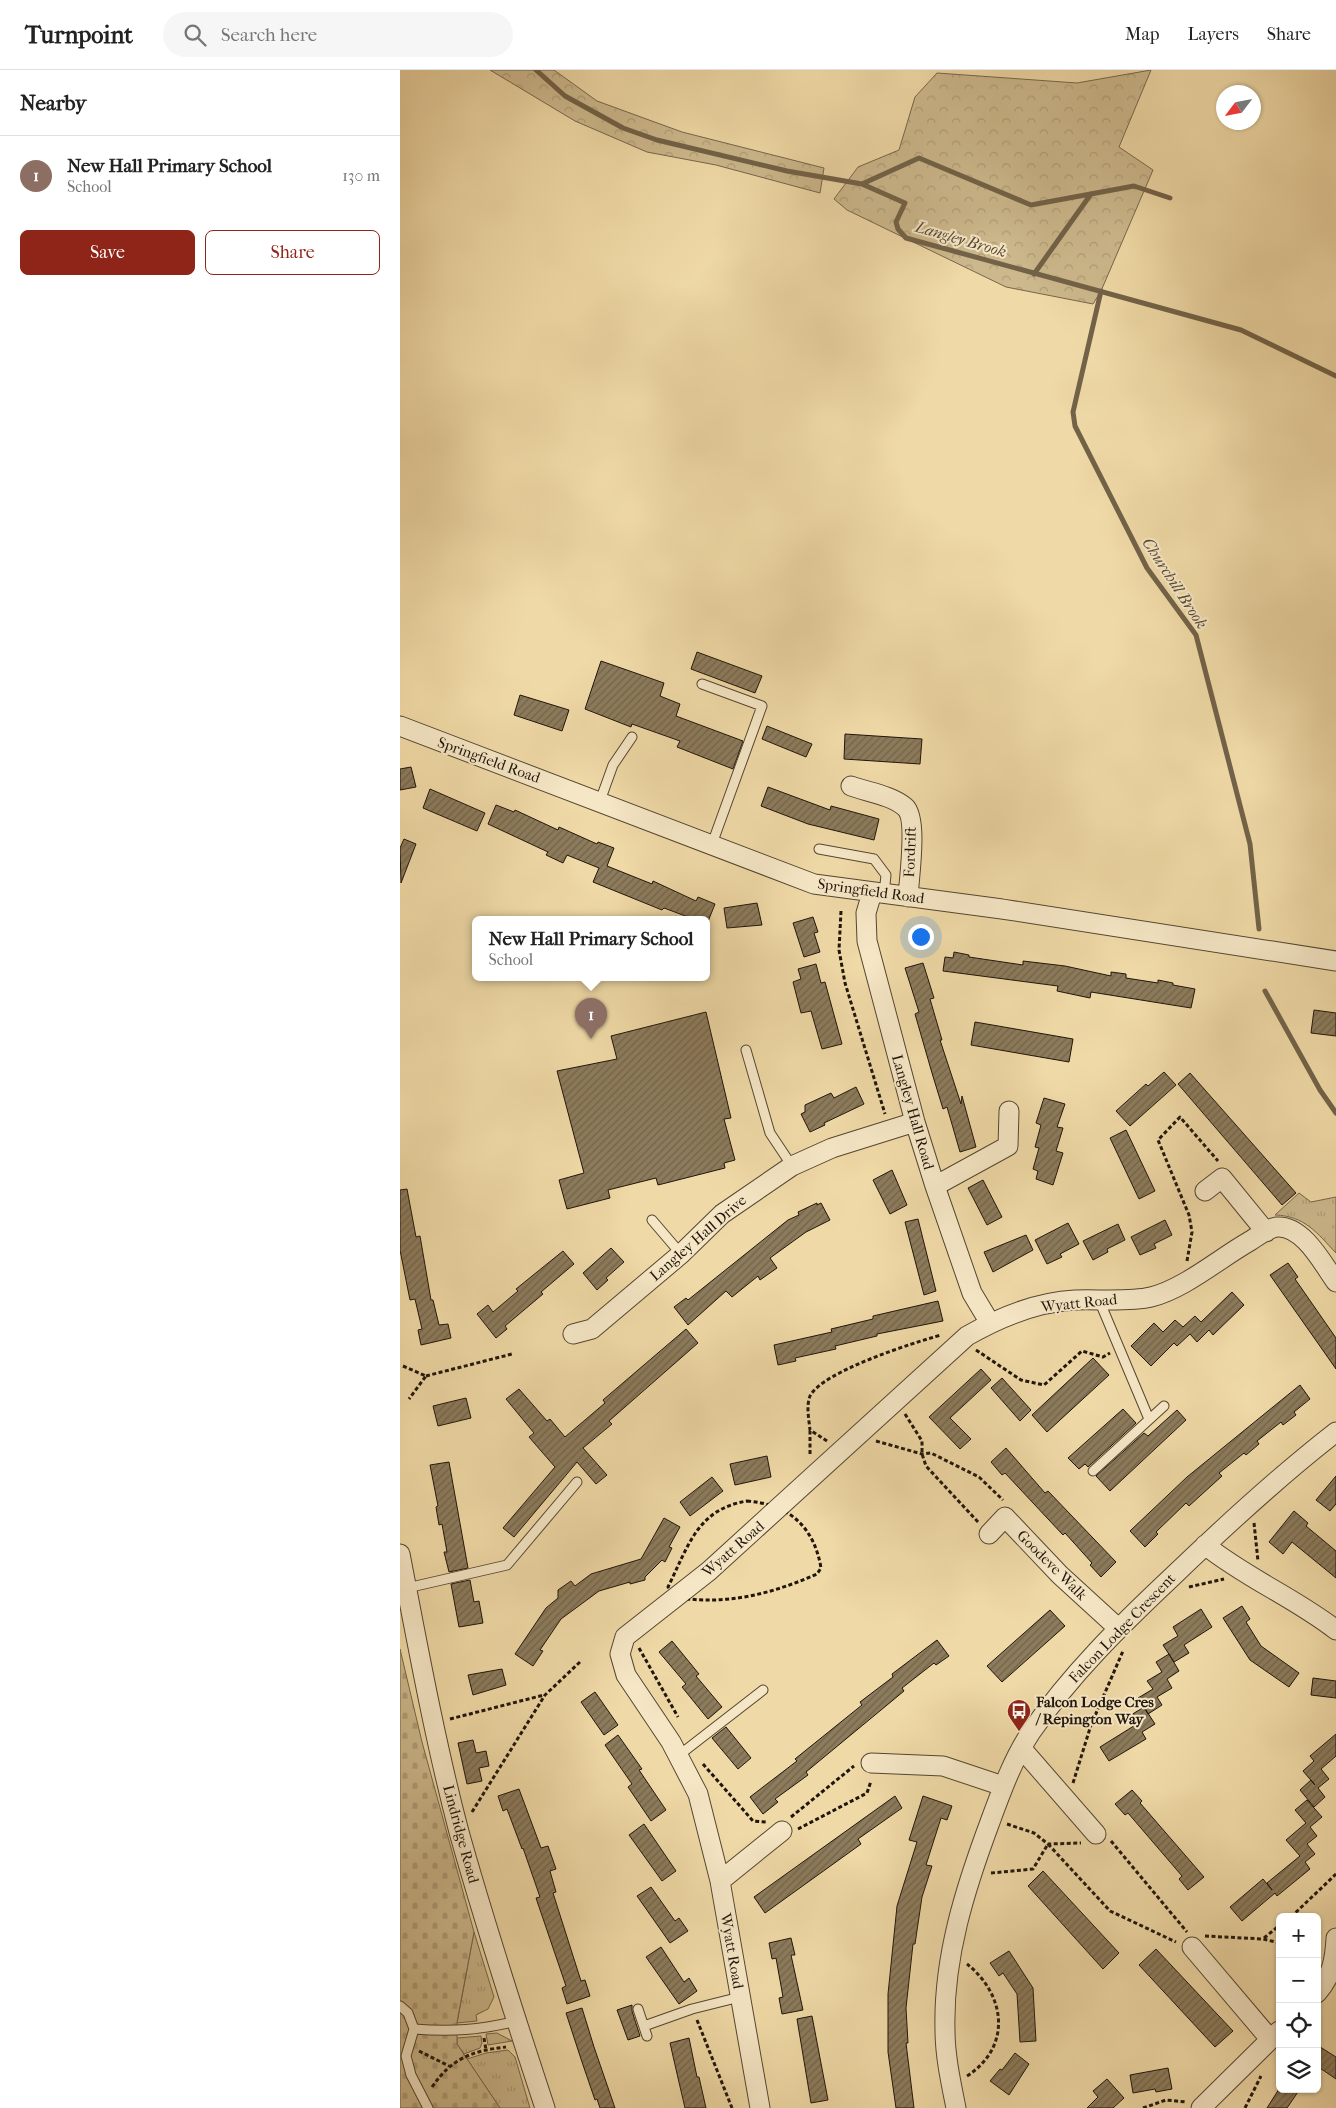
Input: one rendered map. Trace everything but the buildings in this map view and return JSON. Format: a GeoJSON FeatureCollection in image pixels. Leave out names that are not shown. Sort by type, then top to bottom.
{"type":"FeatureCollection","features":[{"type":"Feature","properties":{"kind":"street","name":"Springfield Road"},"geometry":{"type":"LineString","coordinates":[[400,726],[814,884],[1002,909],[1336,961]]}},
{"type":"Feature","properties":{"kind":"street","name":"Fordrift"},"geometry":{"type":"LineString","coordinates":[[850,786],[896,802],[906,808],[912,823],[908,897]]}},
{"type":"Feature","properties":{"kind":"street","name":"Langley Hall Road"},"geometry":{"type":"LineString","coordinates":[[878,893],[866,913],[867,941],[914,1122],[972,1293],[990,1323]]}},
{"type":"Feature","properties":{"kind":"street"},"geometry":{"type":"LineString","coordinates":[[935,1186],[1008,1146],[1009,1111]]}},
{"type":"Feature","properties":{"kind":"street","name":"Langley Hall Drive"},"geometry":{"type":"LineString","coordinates":[[573,1334],[592,1329],[681,1254],[722,1214],[792,1166],[832,1148],[914,1122]]}},
{"type":"Feature","properties":{"kind":"street"},"geometry":{"type":"LineString","coordinates":[[1205,1191],[1222,1178],[1266,1232]]}},
{"type":"Feature","properties":{"kind":"street","name":"Wyatt Road"},"geometry":{"type":"LineString","coordinates":[[760,2108],[720,1881],[698,1794],[678,1756],[626,1675],[620,1654],[621,1646],[629,1632],[709,1571],[967,1336],[990,1323],[1024,1309],[1072,1300],[1150,1297],[1176,1286],[1276,1227],[1288,1229],[1306,1240],[1336,1282]]}},
{"type":"Feature","properties":{"kind":"street","name":"Falcon Lodge Crescent"},"geometry":{"type":"LineString","coordinates":[[956,2108],[945,2031],[947,1983],[955,1930],[970,1875],[1003,1786],[1030,1734],[1070,1680],[1118,1628],[1288,1469],[1336,1432]]}},
{"type":"Feature","properties":{"kind":"street","name":"Goodeve Walk"},"geometry":{"type":"LineString","coordinates":[[989,1534],[1005,1516],[1060,1575],[1118,1628]]}},
{"type":"Feature","properties":{"kind":"street"},"geometry":{"type":"LineString","coordinates":[[1206,1545],[1227,1562],[1312,1611],[1336,1630]]}},
{"type":"Feature","properties":{"kind":"street","name":"Lindridge Road"},"geometry":{"type":"LineString","coordinates":[[400,1554],[433,1723],[459,1832],[545,2108]]}},
{"type":"Feature","properties":{"kind":"street"},"geometry":{"type":"LineString","coordinates":[[1022,1749],[1100,1839]]}},
{"type":"Feature","properties":{"kind":"street"},"geometry":{"type":"LineString","coordinates":[[864,1763],[943,1766],[1003,1786]]}},
{"type":"Feature","properties":{"kind":"street"},"geometry":{"type":"LineString","coordinates":[[720,1881],[785,1829]]}},
{"type":"Feature","properties":{"kind":"street"},"geometry":{"type":"LineString","coordinates":[[1321,1988],[1336,1961],[1336,1938]]}},
{"type":"Feature","properties":{"kind":"street"},"geometry":{"type":"LineString","coordinates":[[1188,1943],[1270,2040],[1203,2106]]}},
{"type":"Feature","properties":{"kind":"lane"},"geometry":{"type":"LineString","coordinates":[[702,684],[762,706],[712,844]]}},
{"type":"Feature","properties":{"kind":"lane"},"geometry":{"type":"LineString","coordinates":[[600,802],[613,765],[632,737]]}},
{"type":"Feature","properties":{"kind":"lane"},"geometry":{"type":"LineString","coordinates":[[820,849],[874,859],[886,875],[878,893]]}},
{"type":"Feature","properties":{"kind":"lane"},"geometry":{"type":"LineString","coordinates":[[746,1050],[770,1133],[792,1166]]}},
{"type":"Feature","properties":{"kind":"lane"},"geometry":{"type":"LineString","coordinates":[[652,1220],[681,1254]]}},
{"type":"Feature","properties":{"kind":"lane"},"geometry":{"type":"LineString","coordinates":[[1099,1300],[1149,1420]]}},
{"type":"Feature","properties":{"kind":"lane"},"geometry":{"type":"LineString","coordinates":[[1093,1471],[1164,1406]]}},
{"type":"Feature","properties":{"kind":"lane"},"geometry":{"type":"LineString","coordinates":[[407,1588],[507,1565],[576,1482]]}},
{"type":"Feature","properties":{"kind":"lane"},"geometry":{"type":"LineString","coordinates":[[678,1756],[763,1690]]}},
{"type":"Feature","properties":{"kind":"lane"},"geometry":{"type":"LineString","coordinates":[[644,2026],[692,2009],[740,1997]]}},
{"type":"Feature","properties":{"kind":"lane"},"geometry":{"type":"LineString","coordinates":[[400,2006],[408,2013],[414,2029],[406,2056],[411,2075],[428,2108]]}},
{"type":"Feature","properties":{"kind":"lane"},"geometry":{"type":"LineString","coordinates":[[638,2008],[647,2036]]}},
{"type":"Feature","properties":{"kind":"lane"},"geometry":{"type":"LineString","coordinates":[[414,2029],[447,2032],[482,2030],[517,2021]]}},
{"type":"Feature","properties":{"kind":"path"},"geometry":{"type":"LineString","coordinates":[[840,911],[839,950],[845,984],[890,1129]]}},
{"type":"Feature","properties":{"kind":"path"},"geometry":{"type":"LineString","coordinates":[[403,1366],[426,1376],[512,1354]]}},
{"type":"Feature","properties":{"kind":"path"},"geometry":{"type":"LineString","coordinates":[[410,1399],[426,1376]]}},
{"type":"Feature","properties":{"kind":"path"},"geometry":{"type":"LineString","coordinates":[[896,1402],[922,1441],[922,1454],[926,1466],[989,1534]]}},
{"type":"Feature","properties":{"kind":"path"},"geometry":{"type":"LineString","coordinates":[[843,1448],[867,1440],[922,1454],[931,1453],[979,1477],[1010,1507],[1005,1516]]}},
{"type":"Feature","properties":{"kind":"path"},"geometry":{"type":"LineString","coordinates":[[1252,1502],[1260,1581]]}},
{"type":"Feature","properties":{"kind":"path"},"geometry":{"type":"LineString","coordinates":[[1182,1588],[1230,1578]]}},
{"type":"Feature","properties":{"kind":"path"},"geometry":{"type":"LineString","coordinates":[[1071,1792],[1091,1726],[1125,1646]]}},
{"type":"Feature","properties":{"kind":"path"},"geometry":{"type":"LineString","coordinates":[[459,1832],[545,1695],[581,1661]]}},
{"type":"Feature","properties":{"kind":"path"},"geometry":{"type":"LineString","coordinates":[[433,1723],[545,1695]]}},
{"type":"Feature","properties":{"kind":"path"},"geometry":{"type":"LineString","coordinates":[[864,1763],[871,1786],[867,1793],[800,1830],[785,1829],[789,1818],[864,1763]]}},
{"type":"Feature","properties":{"kind":"path"},"geometry":{"type":"LineString","coordinates":[[992,1818],[1034,1833],[1048,1844],[1110,1911],[1176,1941],[1188,1943],[1263,1938],[1276,1942]]}},
{"type":"Feature","properties":{"kind":"path"},"geometry":{"type":"LineString","coordinates":[[1048,1844],[1100,1839],[1188,1943]]}},
{"type":"Feature","properties":{"kind":"path"},"geometry":{"type":"LineString","coordinates":[[970,1875],[1033,1869],[1048,1844]]}},
{"type":"Feature","properties":{"kind":"path"},"geometry":{"type":"LineString","coordinates":[[1295,1913],[1336,1874]]}},
{"type":"Feature","properties":{"kind":"path"},"geometry":{"type":"LineString","coordinates":[[1263,1938],[1276,1928]]}},
{"type":"Feature","properties":{"kind":"path"},"geometry":{"type":"LineString","coordinates":[[952,1951],[987,1984],[994,1997],[998,2026],[996,2041],[990,2054],[973,2072],[952,2085]]}},
{"type":"Feature","properties":{"kind":"path"},"geometry":{"type":"LineString","coordinates":[[692,2009],[732,2108]]}},
{"type":"Feature","properties":{"kind":"path"},"geometry":{"type":"LineString","coordinates":[[1245,2108],[1261,2074],[1270,2040]]}},
{"type":"Feature","properties":{"kind":"path"},"geometry":{"type":"LineString","coordinates":[[423,2099],[449,2066],[467,2056],[486,2050],[524,2044]]}},
{"type":"Feature","properties":{"kind":"path"},"geometry":{"type":"LineString","coordinates":[[409,2047],[430,2054],[449,2066]]}},
{"type":"Feature","properties":{"kind":"path"},"geometry":{"type":"LineString","coordinates":[[1143,2108],[1166,2100],[1203,2106]]}},
{"type":"Feature","properties":{"kind":"green space"},"geometry":{"type":"Polygon","coordinates":[[[490,70],[554,70],[597,101],[682,132],[824,168],[820,193],[716,165],[647,152],[575,121],[490,70]]]}},
{"type":"Feature","properties":{"kind":"green space"},"geometry":{"type":"Polygon","coordinates":[[[1151,70],[1119,147],[1153,170],[1101,291],[1093,304],[1006,287],[847,210],[834,199],[858,167],[899,150],[915,97],[937,73],[1077,83],[1151,70]]]}},
{"type":"Feature","properties":{"kind":"green space"},"geometry":{"type":"Polygon","coordinates":[[[1299,1193],[1311,1202],[1336,1197],[1336,1253],[1316,1232],[1302,1222],[1285,1216],[1275,1215],[1299,1193]]]}},
{"type":"Feature","properties":{"kind":"green space"},"geometry":{"type":"Polygon","coordinates":[[[400,1649],[422,1742],[474,1932],[457,2022],[457,2044],[500,2108],[400,2108],[400,1649]]]}},
{"type":"Feature","properties":{"kind":"green space"},"geometry":{"type":"Polygon","coordinates":[[[474,1932],[494,1997],[488,2009],[476,2015],[477,2021],[457,2023],[474,1932]]]}},
{"type":"Feature","properties":{"kind":"green space"},"geometry":{"type":"Polygon","coordinates":[[[497,2033],[512,2041],[488,2045],[486,2034],[497,2033]]]}},
{"type":"Feature","properties":{"kind":"green space"},"geometry":{"type":"Polygon","coordinates":[[[481,2036],[482,2043],[480,2048],[464,2054],[457,2044],[457,2038],[481,2036]]]}},
{"type":"Feature","properties":{"kind":"green space"},"geometry":{"type":"Polygon","coordinates":[[[508,2050],[515,2057],[530,2108],[500,2108],[467,2059],[486,2053],[508,2050]]]}},
{"type":"Feature","properties":{"kind":"waterway","name":"Langley Brook"},"geometry":{"type":"LineString","coordinates":[[536,70],[565,96],[623,128],[657,140],[787,171],[862,184],[905,203],[896,222],[898,229],[906,238],[1241,330],[1336,376]]}},
{"type":"Feature","properties":{"kind":"waterway"},"geometry":{"type":"LineString","coordinates":[[862,184],[919,158],[1031,205],[1134,186],[1170,198]]}},
{"type":"Feature","properties":{"kind":"waterway"},"geometry":{"type":"LineString","coordinates":[[1034,274],[1091,194]]}},
{"type":"Feature","properties":{"kind":"waterway","name":"Churchill Brook"},"geometry":{"type":"LineString","coordinates":[[1101,291],[1073,412],[1075,426],[1147,568],[1196,635],[1250,844],[1259,929]]}},
{"type":"Feature","properties":{"kind":"waterway","name":"Churchill Brook"},"geometry":{"type":"LineString","coordinates":[[1265,991],[1320,1090],[1336,1113]]}},
{"type":"Feature","properties":{"kind":"place","name":"New Hall Primary School"},"geometry":{"type":"Point","coordinates":[591,1039]}},
{"type":"Feature","properties":{"kind":"place","name":"Falcon Lodge Cres / Repington Way"},"geometry":{"type":"Point","coordinates":[1019,1732]}}]}
